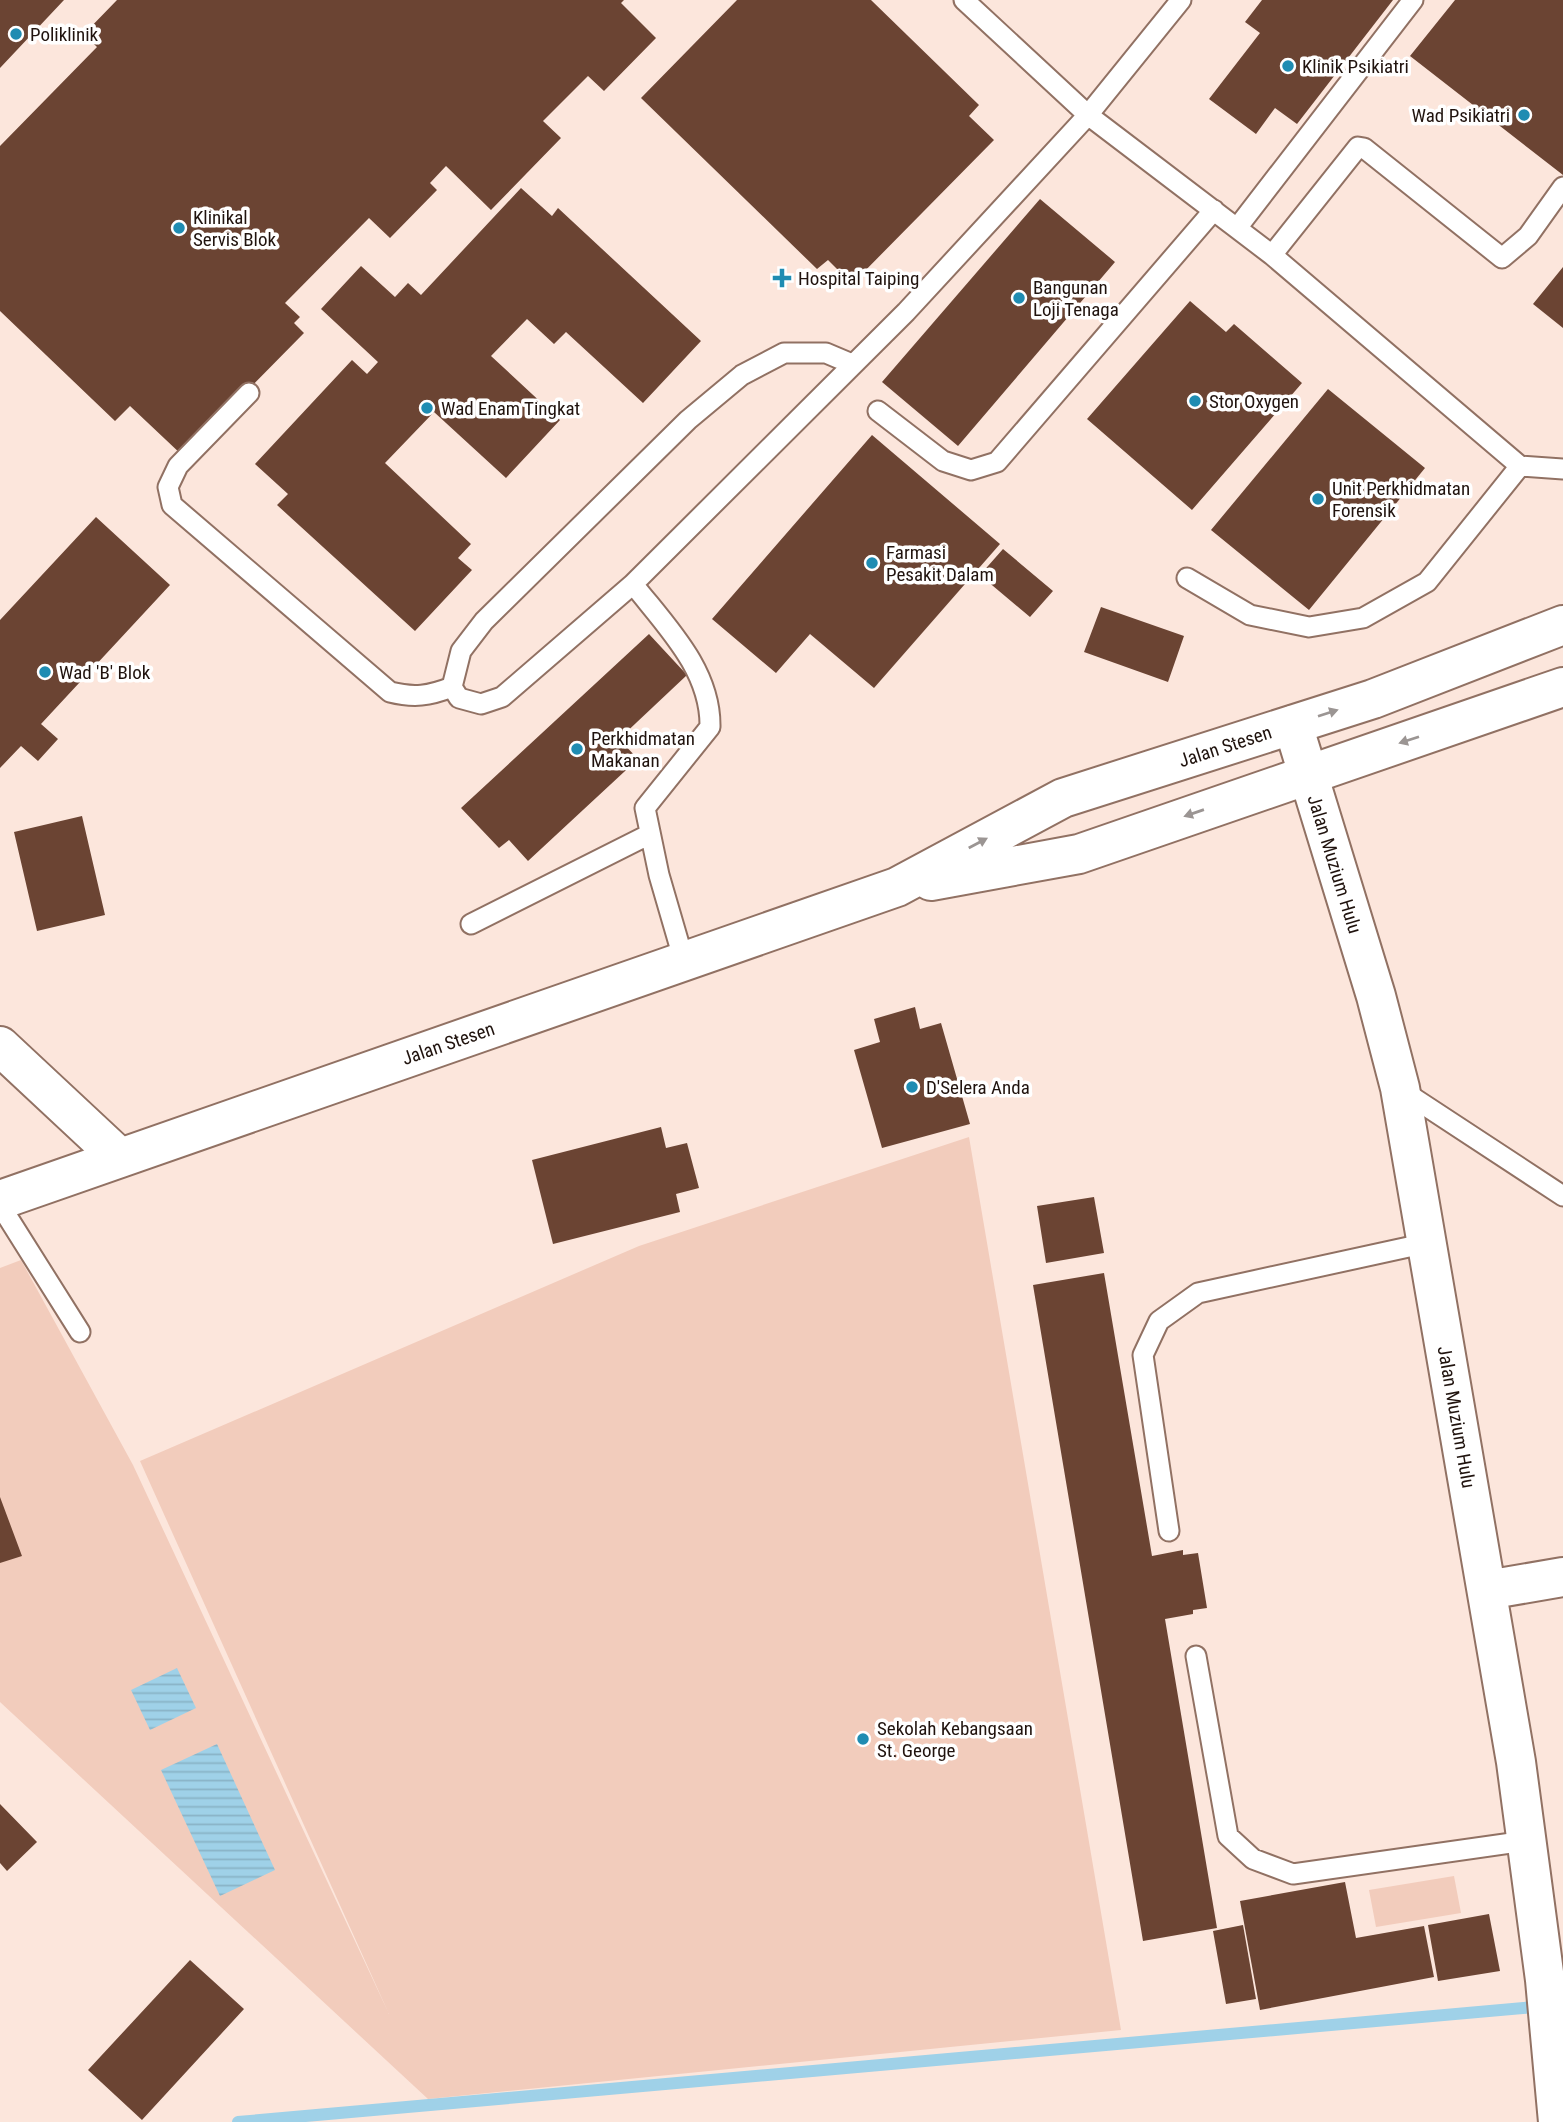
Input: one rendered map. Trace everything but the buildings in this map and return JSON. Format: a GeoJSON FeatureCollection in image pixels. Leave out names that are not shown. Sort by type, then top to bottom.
{"type":"FeatureCollection","features":[{"type":"Feature","properties":{"kind":"main road","name":"Jalan Stesen"},"geometry":{"type":"LineString","coordinates":[[897,887],[1063,798],[1373,699],[1563,625]]}},
{"type":"Feature","properties":{"kind":"main road"},"geometry":{"type":"LineString","coordinates":[[1373,699],[1500,668],[1563,649]]}},
{"type":"Feature","properties":{"kind":"main road","name":"Jalan Stesen"},"geometry":{"type":"LineString","coordinates":[[0,1200],[897,887],[1079,854],[1563,687]]}},
{"type":"Feature","properties":{"kind":"main road"},"geometry":{"type":"LineString","coordinates":[[1474,719],[1563,709]]}},
{"type":"Feature","properties":{"kind":"main road","name":"Jalan Muzium Hulu"},"geometry":{"type":"LineString","coordinates":[[1293,725],[1376,996],[1399,1088],[1487,1590],[1526,1841],[1545,1980],[1558,2122]]}},
{"type":"Feature","properties":{"kind":"main road"},"geometry":{"type":"LineString","coordinates":[[0,1046],[120,1158]]}},
{"type":"Feature","properties":{"kind":"main road"},"geometry":{"type":"LineString","coordinates":[[1487,1590],[1563,1577]]}},
{"type":"Feature","properties":{"kind":"lane"},"geometry":{"type":"LineString","coordinates":[[964,0],[1088,115],[1272,256],[1520,466],[1563,469]]}},
{"type":"Feature","properties":{"kind":"lane"},"geometry":{"type":"LineString","coordinates":[[452,687],[460,698],[481,704],[502,697],[633,584],[906,312],[1088,115],[1181,0]]}},
{"type":"Feature","properties":{"kind":"lane"},"geometry":{"type":"LineString","coordinates":[[1237,228],[1413,0]]}},
{"type":"Feature","properties":{"kind":"lane"},"geometry":{"type":"LineString","coordinates":[[1272,256],[1358,147],[1364,148],[1503,258],[1528,236],[1563,187]]}},
{"type":"Feature","properties":{"kind":"lane"},"geometry":{"type":"LineString","coordinates":[[878,411],[943,461],[971,470],[997,462],[1214,210]]}},
{"type":"Feature","properties":{"kind":"lane"},"geometry":{"type":"LineString","coordinates":[[452,687],[461,651],[484,621],[688,420],[742,374],[784,353],[826,353],[852,364]]}},
{"type":"Feature","properties":{"kind":"lane"},"geometry":{"type":"LineString","coordinates":[[249,394],[178,466],[167,487],[172,505],[390,692],[410,697],[431,695],[452,687]]}},
{"type":"Feature","properties":{"kind":"lane"},"geometry":{"type":"LineString","coordinates":[[1186,578],[1250,615],[1309,627],[1363,618],[1427,582],[1520,466]]}},
{"type":"Feature","properties":{"kind":"lane"},"geometry":{"type":"LineString","coordinates":[[633,584],[694,662],[710,716],[710,727],[645,808],[684,961]]}},
{"type":"Feature","properties":{"kind":"lane"},"geometry":{"type":"LineString","coordinates":[[471,924],[650,834]]}},
{"type":"Feature","properties":{"kind":"lane"},"geometry":{"type":"LineString","coordinates":[[1399,1088],[1563,1196]]}},
{"type":"Feature","properties":{"kind":"lane"},"geometry":{"type":"LineString","coordinates":[[0,1205],[80,1332]]}},
{"type":"Feature","properties":{"kind":"lane"},"geometry":{"type":"LineString","coordinates":[[1169,1531],[1143,1355],[1159,1321],[1198,1293],[1427,1243]]}},
{"type":"Feature","properties":{"kind":"lane"},"geometry":{"type":"LineString","coordinates":[[1196,1656],[1228,1836],[1253,1858],[1293,1874],[1526,1841]]}},
{"type":"Feature","properties":{"kind":"shaded area","name":"Sekolah Kebangsaan St. George"},"geometry":{"type":"Polygon","coordinates":[[[969,1137],[1121,2030],[428,2099],[0,1702],[0,1268],[21,1260],[133,1465],[389,2014],[140,1461],[639,1246],[969,1137]]]}},
{"type":"Feature","properties":{"kind":"shaded area"},"geometry":{"type":"Polygon","coordinates":[[[1454,1876],[1461,1913],[1376,1927],[1369,1890],[1454,1876]]]}},
{"type":"Feature","properties":{"kind":"water"},"geometry":{"type":"Polygon","coordinates":[[[177,1668],[196,1708],[150,1730],[131,1690],[177,1668]]]}},
{"type":"Feature","properties":{"kind":"water"},"geometry":{"type":"Polygon","coordinates":[[[217,1744],[275,1870],[220,1896],[161,1770],[217,1744]]]}},
{"type":"Feature","properties":{"kind":"waterway"},"geometry":{"type":"LineString","coordinates":[[238,2122],[1545,2006]]}},
{"type":"Feature","properties":{"kind":"place","name":"Poliklinik"},"geometry":{"type":"Point","coordinates":[16,34]}},
{"type":"Feature","properties":{"kind":"place","name":"Klinik Psikiatri"},"geometry":{"type":"Point","coordinates":[1288,66]}},
{"type":"Feature","properties":{"kind":"place","name":"Wad Psikiatri"},"geometry":{"type":"Point","coordinates":[1524,115]}},
{"type":"Feature","properties":{"kind":"place","name":"Klinikal Servis Blok"},"geometry":{"type":"Point","coordinates":[179,228]}},
{"type":"Feature","properties":{"kind":"place","name":"Hospital Taiping"},"geometry":{"type":"Point","coordinates":[782,278]}},
{"type":"Feature","properties":{"kind":"place","name":"Bangunan Loji Tenaga"},"geometry":{"type":"Point","coordinates":[1019,298]}},
{"type":"Feature","properties":{"kind":"place","name":"Stor Oxygen"},"geometry":{"type":"Point","coordinates":[1195,401]}},
{"type":"Feature","properties":{"kind":"place","name":"Wad Enam Tingkat"},"geometry":{"type":"Point","coordinates":[427,408]}},
{"type":"Feature","properties":{"kind":"place","name":"Unit Perkhidmatan Forensik"},"geometry":{"type":"Point","coordinates":[1318,499]}},
{"type":"Feature","properties":{"kind":"place","name":"Farmasi Pesakit Dalam"},"geometry":{"type":"Point","coordinates":[872,563]}},
{"type":"Feature","properties":{"kind":"place","name":"Wad 'B' Blok"},"geometry":{"type":"Point","coordinates":[45,672]}},
{"type":"Feature","properties":{"kind":"place","name":"Perkhidmatan Makanan"},"geometry":{"type":"Point","coordinates":[577,749]}},
{"type":"Feature","properties":{"kind":"place","name":"D'Selera Anda"},"geometry":{"type":"Point","coordinates":[912,1087]}},
{"type":"Feature","properties":{"kind":"place","name":"Sekolah Kebangsaan St. George"},"geometry":{"type":"Point","coordinates":[863,1739]}}]}
